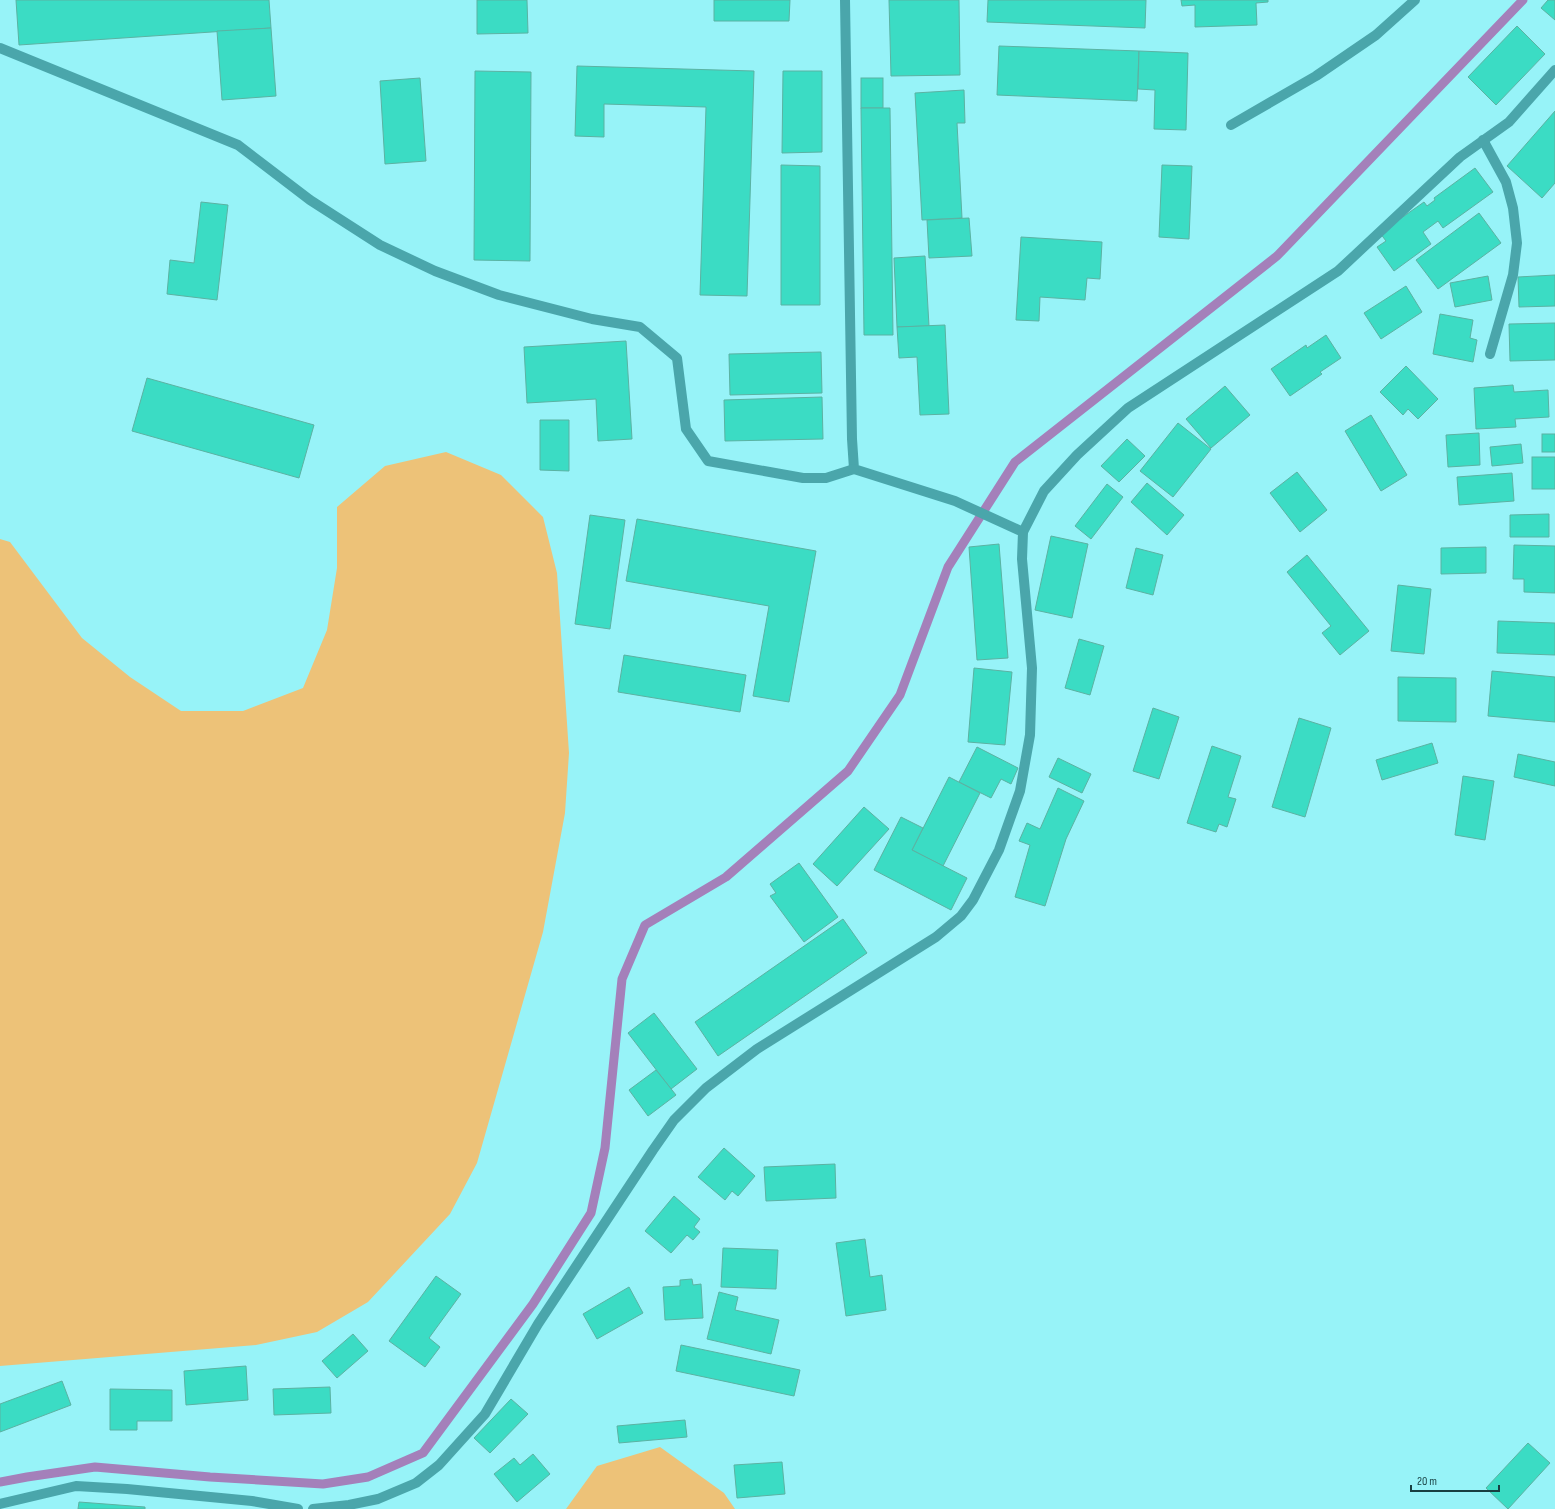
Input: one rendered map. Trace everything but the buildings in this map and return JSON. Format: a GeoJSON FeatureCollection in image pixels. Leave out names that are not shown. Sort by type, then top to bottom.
{"type":"FeatureCollection","features":[{"type":"Feature","properties":{"kind":"street"},"geometry":{"type":"LineString","coordinates":[[845,0],[852,431],[854,469]]}},
{"type":"Feature","properties":{"kind":"street"},"geometry":{"type":"LineString","coordinates":[[1231,125],[1316,76],[1376,35],[1415,0]]}},
{"type":"Feature","properties":{"kind":"street"},"geometry":{"type":"LineString","coordinates":[[0,48],[238,145],[310,200],[380,246],[435,271],[500,295],[592,319],[640,326],[677,358],[686,429],[708,461],[803,478],[826,478],[854,469],[955,501],[1023,532]]}},
{"type":"Feature","properties":{"kind":"street"},"geometry":{"type":"LineString","coordinates":[[313,1509],[349,1505],[378,1499],[416,1484],[439,1465],[485,1414],[538,1324],[674,1120],[706,1088],[757,1049],[936,937],[961,916],[973,900],[999,850],[1020,791],[1030,735],[1032,668],[1022,558],[1023,532],[1044,491],[1077,455],[1128,408],[1338,271],[1460,156],[1509,122],[1555,70]]}},
{"type":"Feature","properties":{"kind":"street"},"geometry":{"type":"LineString","coordinates":[[1483,140],[1506,182],[1513,208],[1516,243],[1513,275],[1490,354]]}},
{"type":"Feature","properties":{"kind":"street"},"geometry":{"type":"LineString","coordinates":[[0,1504],[76,1486],[127,1489],[252,1501],[298,1509]]}},
{"type":"Feature","properties":{"kind":"shaded area"},"geometry":{"type":"Polygon","coordinates":[[[446,452],[501,475],[543,517],[557,573],[569,753],[565,813],[543,932],[477,1163],[450,1214],[368,1302],[317,1332],[256,1345],[0,1366],[0,539],[10,542],[82,638],[130,677],[181,711],[243,711],[303,688],[327,630],[337,568],[337,507],[385,466],[446,452]]]}},
{"type":"Feature","properties":{"kind":"shaded area"},"geometry":{"type":"Polygon","coordinates":[[[660,1447],[724,1493],[735,1509],[566,1509],[597,1466],[660,1447]]]}},
{"type":"Feature","properties":{"kind":"waterway"},"geometry":{"type":"LineString","coordinates":[[0,1482],[95,1467],[210,1477],[323,1484],[368,1477],[423,1453],[533,1304],[591,1213],[605,1148],[622,979],[645,925],[726,877],[848,771],[900,695],[948,567],[1015,462],[1277,256],[1523,0]]}}]}
